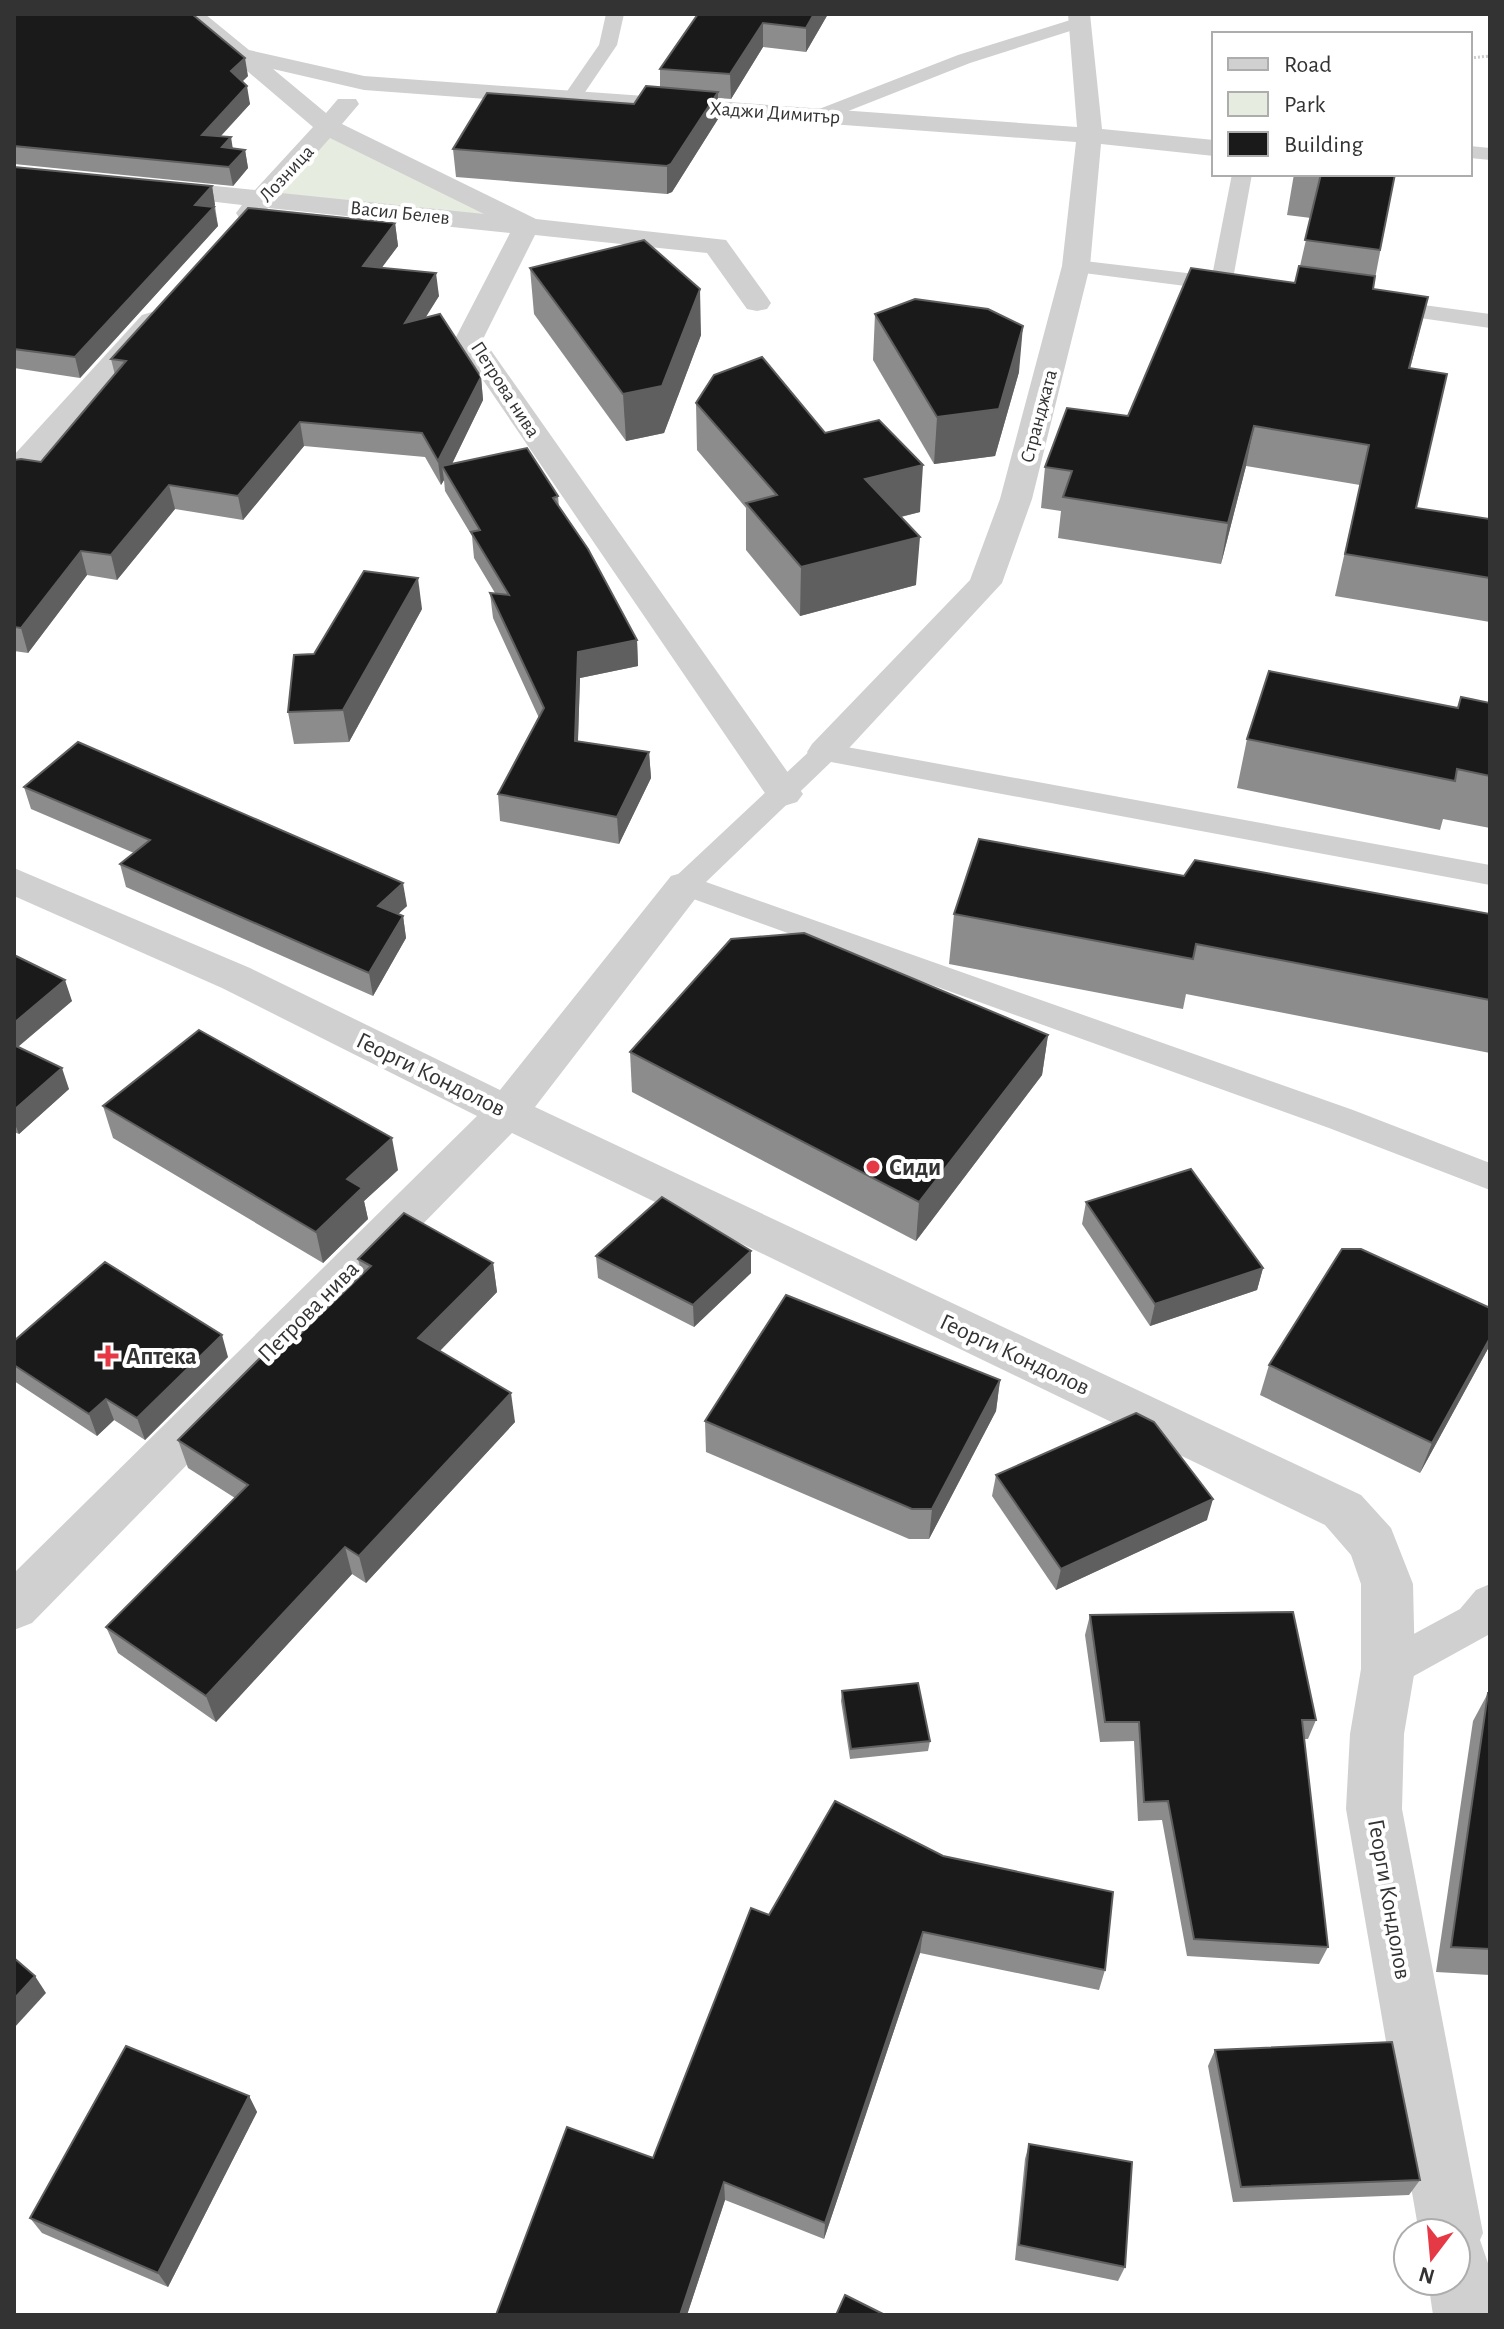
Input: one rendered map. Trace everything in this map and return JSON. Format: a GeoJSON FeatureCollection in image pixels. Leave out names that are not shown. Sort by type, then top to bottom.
{"type":"FeatureCollection","features":[{"type":"Feature","properties":{"kind":"street"},"geometry":{"type":"LineString","coordinates":[[191,14],[328,127],[527,225]]}},
{"type":"Feature","properties":{"kind":"street","name":"Странджата"},"geometry":{"type":"LineString","coordinates":[[825,752],[985,583],[1016,499],[1076,266],[1089,135],[1080,18]]}},
{"type":"Feature","properties":{"kind":"street","name":"Хаджи Димитър"},"geometry":{"type":"LineString","coordinates":[[243,56],[364,83],[1089,135],[1212,148]]}},
{"type":"Feature","properties":{"kind":"street","name":"Лозница"},"geometry":{"type":"LineString","coordinates":[[231,233],[364,83]]}},
{"type":"Feature","properties":{"kind":"street","name":"Васил Белев"},"geometry":{"type":"LineString","coordinates":[[123,184],[716,246],[757,303]]}},
{"type":"Feature","properties":{"kind":"street","name":"Петрова нива"},"geometry":{"type":"LineString","coordinates":[[527,225],[469,339],[784,794]]}},
{"type":"Feature","properties":{"kind":"street"},"geometry":{"type":"LineString","coordinates":[[14,474],[169,302]]}},
{"type":"Feature","properties":{"kind":"street","name":"Георги Кондолов"},"geometry":{"type":"LineString","coordinates":[[14,881],[236,978],[507,1112],[1343,1510],[1373,1544],[1387,1584],[1388,1669],[1377,1734],[1374,1809],[1448,2217]]}},
{"type":"Feature","properties":{"kind":"street","name":"Петрова нива"},"geometry":{"type":"LineString","coordinates":[[14,1607],[507,1112],[685,885]]}},
{"type":"Feature","properties":{"kind":"lane"},"geometry":{"type":"LineString","coordinates":[[572,97],[608,45],[615,14]]}},
{"type":"Feature","properties":{"kind":"lane"},"geometry":{"type":"LineString","coordinates":[[821,115],[1080,18]]}},
{"type":"Feature","properties":{"kind":"lane"},"geometry":{"type":"LineString","coordinates":[[1221,284],[1242,176]]}},
{"type":"Feature","properties":{"kind":"lane"},"geometry":{"type":"LineString","coordinates":[[1076,266],[1283,293]]}},
{"type":"Feature","properties":{"kind":"lane"},"geometry":{"type":"LineString","coordinates":[[1361,303],[1490,321]]}},
{"type":"Feature","properties":{"kind":"lane"},"geometry":{"type":"LineString","coordinates":[[825,752],[1490,875]]}},
{"type":"Feature","properties":{"kind":"lane","name":"Петрова нива"},"geometry":{"type":"LineString","coordinates":[[685,885],[825,752]]}},
{"type":"Feature","properties":{"kind":"lane"},"geometry":{"type":"LineString","coordinates":[[685,885],[1341,1119],[1490,1177]]}},
{"type":"Feature","properties":{"kind":"lane"},"geometry":{"type":"LineString","coordinates":[[1388,1669],[1474,1622],[1490,1602]]}},
{"type":"Feature","properties":{"kind":"green space"},"geometry":{"type":"Polygon","coordinates":[[[328,127],[527,225],[263,198],[328,127]]]}},
{"type":"Feature","properties":{"kind":"building"},"geometry":{"type":"Polygon","coordinates":[[[14,14],[192,14],[245,58],[231,71],[247,86],[202,135],[231,137],[222,147],[245,150],[229,167],[14,146],[14,14]]]}},
{"type":"Feature","properties":{"kind":"building"},"geometry":{"type":"Polygon","coordinates":[[[698,14],[814,14],[806,28],[763,23],[730,74],[660,69],[698,14]]]}},
{"type":"Feature","properties":{"kind":"building"},"geometry":{"type":"Polygon","coordinates":[[[646,86],[718,92],[667,166],[453,149],[487,93],[634,104],[646,86]]]}},
{"type":"Feature","properties":{"kind":"building"},"geometry":{"type":"Polygon","coordinates":[[[14,167],[212,186],[195,205],[214,207],[75,357],[14,349],[14,167]]]}},
{"type":"Feature","properties":{"kind":"building"},"geometry":{"type":"Polygon","coordinates":[[[1321,176],[1395,176],[1380,250],[1305,240],[1321,176]]]}},
{"type":"Feature","properties":{"kind":"building"},"geometry":{"type":"Polygon","coordinates":[[[248,208],[395,223],[363,266],[436,273],[405,323],[440,314],[481,377],[438,461],[422,433],[300,422],[238,496],[169,485],[111,555],[81,551],[21,628],[14,627],[14,460],[41,462],[126,361],[111,359],[248,208]]]}},
{"type":"Feature","properties":{"kind":"building"},"geometry":{"type":"Polygon","coordinates":[[[644,240],[700,289],[662,386],[623,394],[530,268],[644,240]]]}},
{"type":"Feature","properties":{"kind":"building"},"geometry":{"type":"Polygon","coordinates":[[[1299,266],[1375,276],[1373,289],[1428,297],[1409,368],[1447,374],[1416,508],[1490,519],[1490,578],[1345,554],[1369,445],[1254,426],[1228,523],[1063,497],[1072,471],[1045,467],[1067,408],[1128,416],[1191,268],[1295,283],[1299,266]]]}},
{"type":"Feature","properties":{"kind":"building"},"geometry":{"type":"Polygon","coordinates":[[[915,299],[988,309],[1023,326],[999,409],[937,417],[875,314],[915,299]]]}},
{"type":"Feature","properties":{"kind":"building"},"geometry":{"type":"Polygon","coordinates":[[[762,357],[825,433],[879,420],[923,465],[865,479],[920,537],[801,567],[746,503],[777,495],[696,403],[714,375],[762,357]]]}},
{"type":"Feature","properties":{"kind":"building"},"geometry":{"type":"Polygon","coordinates":[[[527,448],[558,496],[553,498],[588,549],[637,640],[578,652],[575,741],[649,752],[617,817],[498,794],[544,708],[490,593],[509,595],[471,532],[480,530],[442,466],[527,448]]]}},
{"type":"Feature","properties":{"kind":"building"},"geometry":{"type":"Polygon","coordinates":[[[364,571],[418,578],[343,710],[288,712],[294,655],[314,654],[364,571]]]}},
{"type":"Feature","properties":{"kind":"building"},"geometry":{"type":"Polygon","coordinates":[[[1269,671],[1458,708],[1461,697],[1490,703],[1490,776],[1457,769],[1455,781],[1247,739],[1269,671]]]}},
{"type":"Feature","properties":{"kind":"building"},"geometry":{"type":"Polygon","coordinates":[[[78,742],[403,883],[378,906],[403,916],[369,973],[120,864],[150,840],[24,787],[78,742]]]}},
{"type":"Feature","properties":{"kind":"building"},"geometry":{"type":"Polygon","coordinates":[[[979,839],[1184,876],[1195,860],[1490,914],[1490,1000],[1196,944],[1193,959],[954,914],[979,839]]]}},
{"type":"Feature","properties":{"kind":"building","name":"Сиди"},"geometry":{"type":"Polygon","coordinates":[[[804,933],[1048,1035],[919,1202],[630,1052],[731,939],[804,933]]]}},
{"type":"Feature","properties":{"kind":"building"},"geometry":{"type":"Polygon","coordinates":[[[14,955],[65,980],[14,1023],[14,955]]]}},
{"type":"Feature","properties":{"kind":"building"},"geometry":{"type":"Polygon","coordinates":[[[199,1030],[392,1138],[347,1179],[362,1188],[316,1232],[103,1106],[199,1030]]]}},
{"type":"Feature","properties":{"kind":"building"},"geometry":{"type":"Polygon","coordinates":[[[14,1045],[62,1068],[14,1110],[14,1045]]]}},
{"type":"Feature","properties":{"kind":"building"},"geometry":{"type":"Polygon","coordinates":[[[1191,1169],[1263,1268],[1155,1304],[1086,1202],[1191,1169]]]}},
{"type":"Feature","properties":{"kind":"building"},"geometry":{"type":"Polygon","coordinates":[[[662,1197],[751,1251],[693,1305],[596,1256],[662,1197]]]}},
{"type":"Feature","properties":{"kind":"building"},"geometry":{"type":"Polygon","coordinates":[[[404,1213],[493,1263],[418,1338],[511,1393],[359,1556],[345,1547],[206,1696],[106,1627],[248,1485],[178,1440],[263,1355],[272,1361],[371,1266],[358,1259],[404,1213]]]}},
{"type":"Feature","properties":{"kind":"building"},"geometry":{"type":"Polygon","coordinates":[[[1342,1249],[1361,1249],[1490,1308],[1490,1338],[1432,1443],[1269,1365],[1342,1249]]]}},
{"type":"Feature","properties":{"kind":"building","name":"Аптека"},"geometry":{"type":"Polygon","coordinates":[[[105,1262],[222,1335],[137,1418],[106,1399],[89,1414],[14,1365],[14,1341],[105,1262]]]}},
{"type":"Feature","properties":{"kind":"building"},"geometry":{"type":"Polygon","coordinates":[[[786,1295],[1000,1380],[932,1509],[912,1509],[705,1421],[786,1295]]]}},
{"type":"Feature","properties":{"kind":"building"},"geometry":{"type":"Polygon","coordinates":[[[1136,1413],[1154,1422],[1213,1499],[1061,1569],[996,1475],[1136,1413]]]}},
{"type":"Feature","properties":{"kind":"building"},"geometry":{"type":"Polygon","coordinates":[[[1293,1612],[1316,1720],[1302,1720],[1328,1947],[1194,1939],[1168,1801],[1144,1802],[1139,1722],[1105,1722],[1090,1615],[1293,1612]]]}},
{"type":"Feature","properties":{"kind":"building"},"geometry":{"type":"Polygon","coordinates":[[[918,1683],[930,1741],[851,1749],[842,1691],[918,1683]]]}},
{"type":"Feature","properties":{"kind":"building"},"geometry":{"type":"Polygon","coordinates":[[[1488,1693],[1490,1949],[1451,1947],[1488,1693]]]}},
{"type":"Feature","properties":{"kind":"building"},"geometry":{"type":"Polygon","coordinates":[[[835,1801],[943,1856],[1113,1892],[1105,1970],[923,1932],[825,2223],[724,2182],[680,2315],[496,2315],[567,2127],[653,2158],[751,1908],[769,1915],[835,1801]]]}},
{"type":"Feature","properties":{"kind":"building"},"geometry":{"type":"Polygon","coordinates":[[[14,1958],[35,1976],[14,1999],[14,1958]]]}},
{"type":"Feature","properties":{"kind":"building"},"geometry":{"type":"Polygon","coordinates":[[[1392,2042],[1420,2180],[1241,2187],[1215,2050],[1392,2042]]]}},
{"type":"Feature","properties":{"kind":"building"},"geometry":{"type":"Polygon","coordinates":[[[126,2046],[249,2096],[158,2273],[30,2218],[126,2046]]]}},
{"type":"Feature","properties":{"kind":"building"},"geometry":{"type":"Polygon","coordinates":[[[1029,2144],[1132,2162],[1125,2267],[1019,2245],[1029,2144]]]}},
{"type":"Feature","properties":{"kind":"building"},"geometry":{"type":"Polygon","coordinates":[[[845,2295],[885,2315],[836,2315],[845,2295]]]}},
{"type":"Feature","properties":{"kind":"place","name":"Сиди"},"geometry":{"type":"Point","coordinates":[873,1167]}},
{"type":"Feature","properties":{"kind":"place","name":"Аптека"},"geometry":{"type":"Point","coordinates":[108,1356]}}]}
